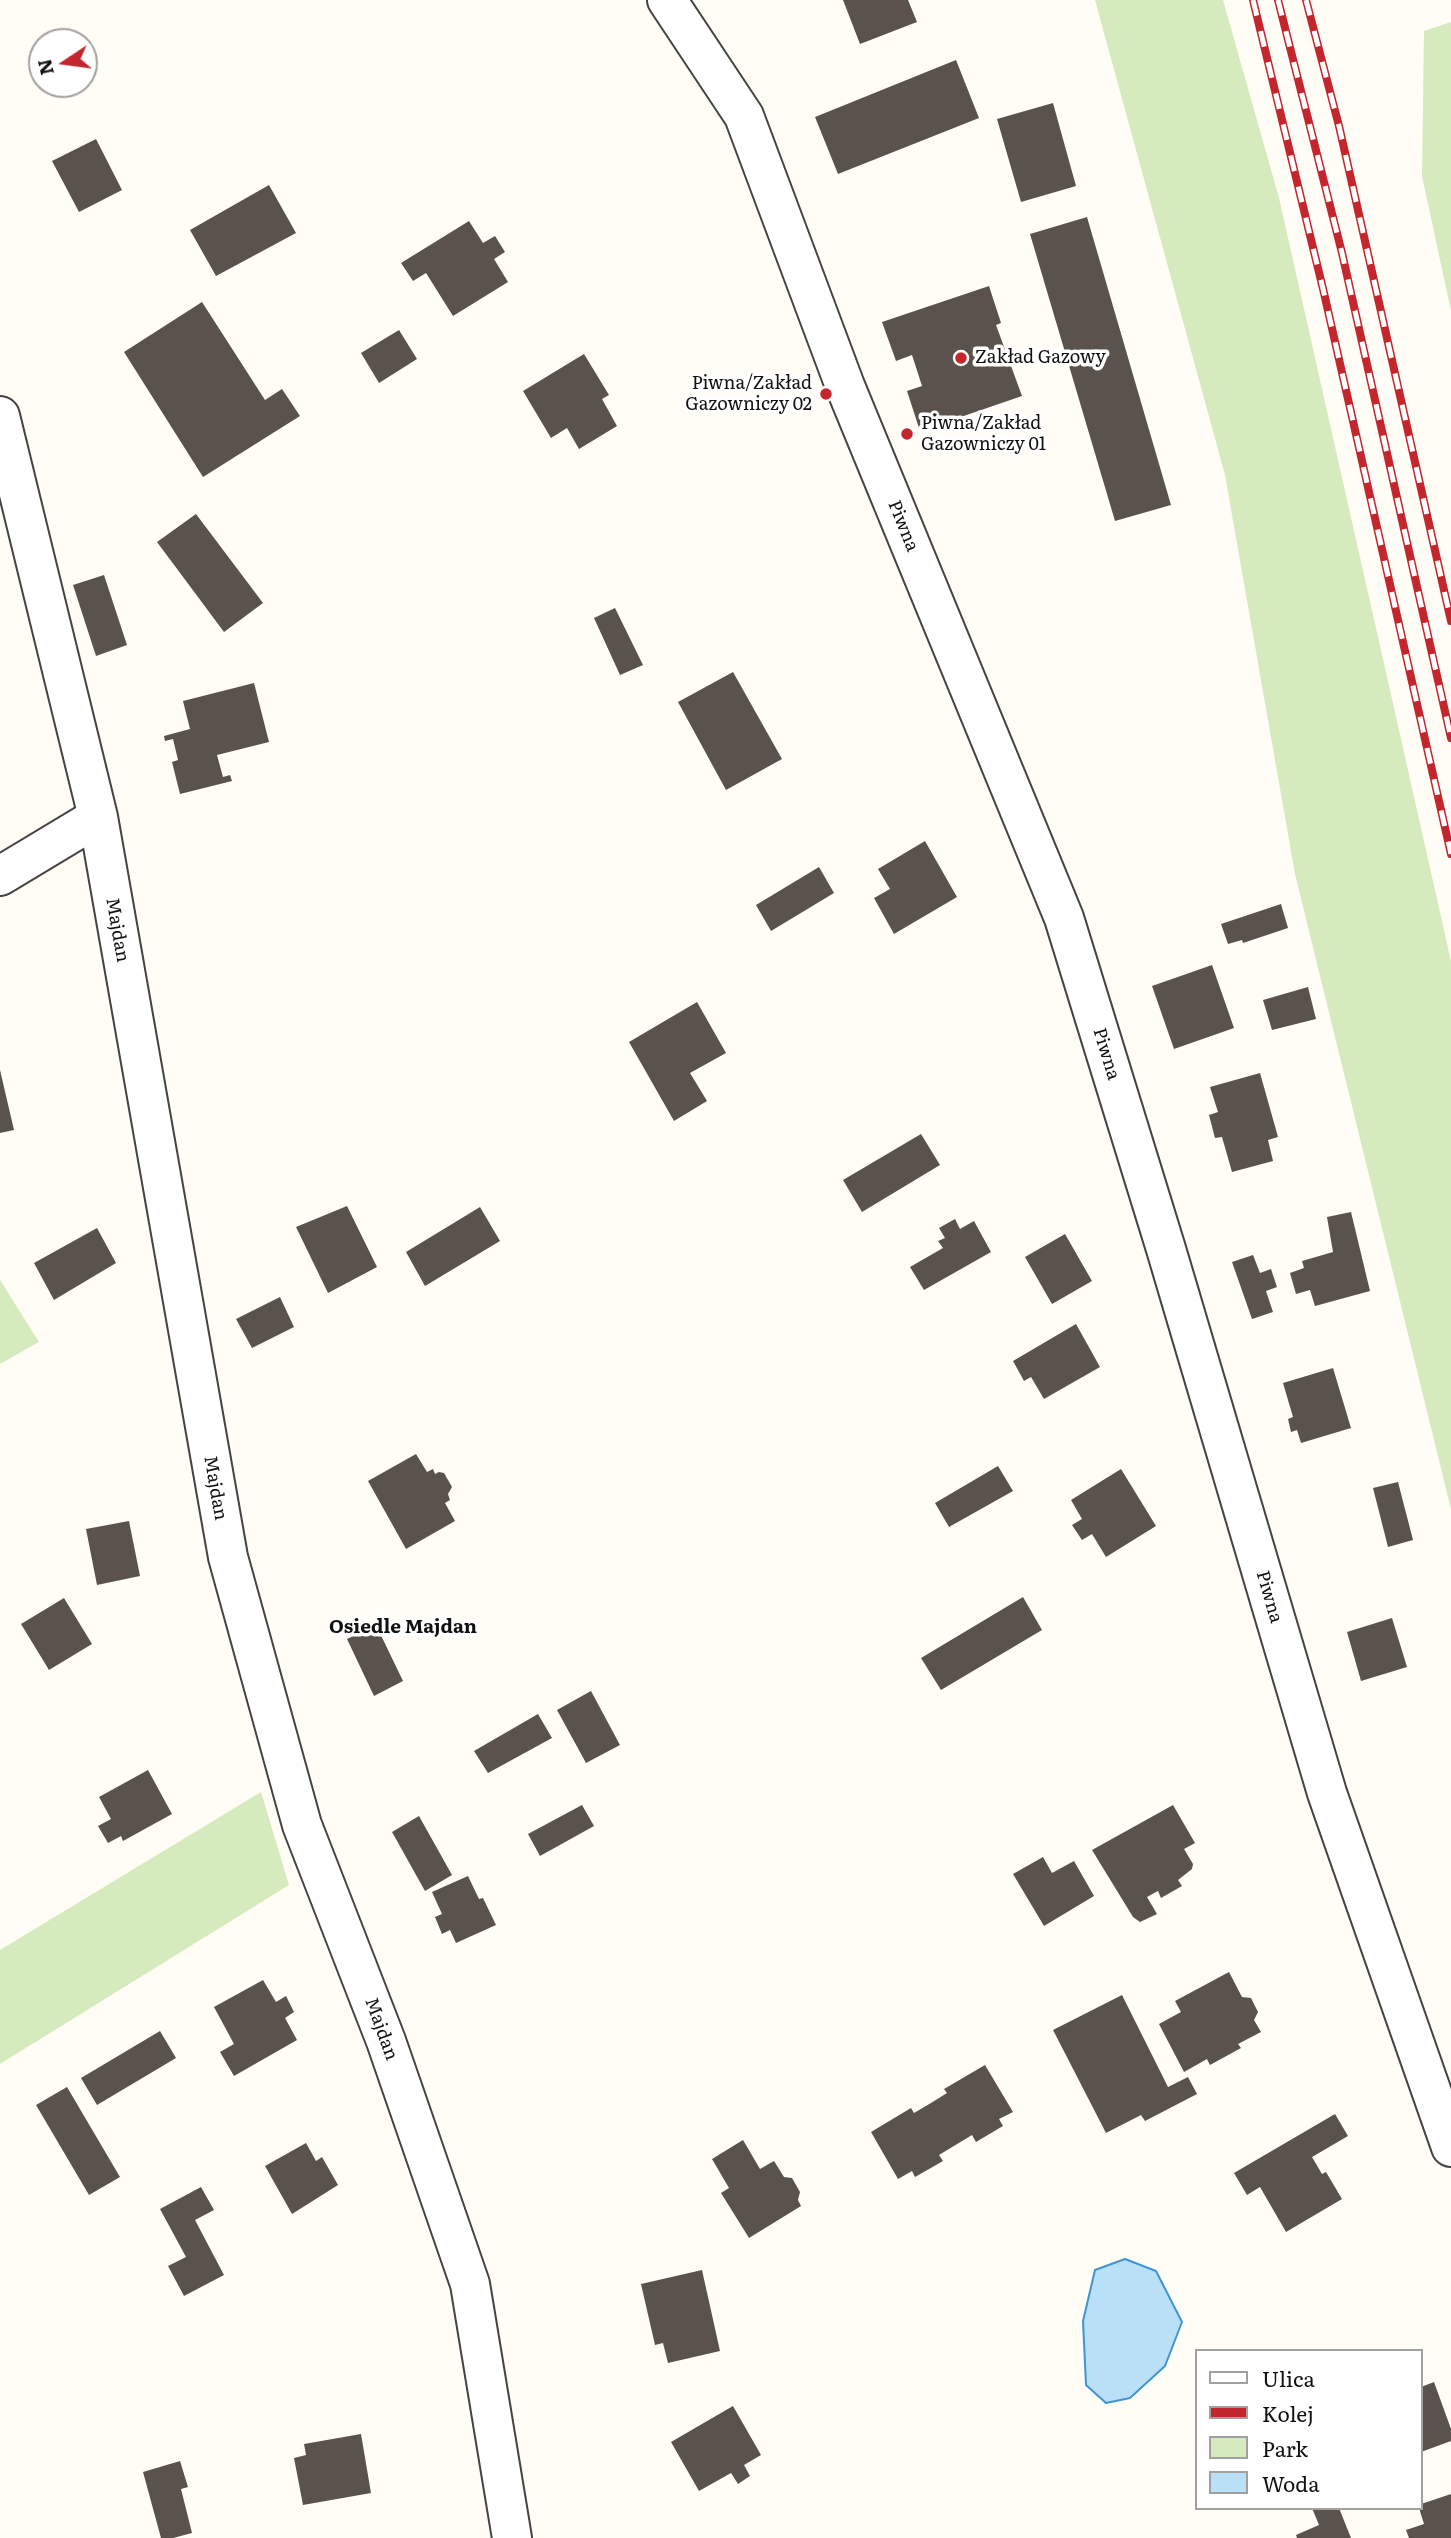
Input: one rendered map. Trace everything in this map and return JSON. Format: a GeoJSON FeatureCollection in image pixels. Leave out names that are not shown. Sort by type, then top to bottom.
{"type":"FeatureCollection","features":[{"type":"Feature","properties":{"kind":"street","name":"Piwna"},"geometry":{"type":"LineString","coordinates":[[667,0],[744,116],[845,386],[1064,918],[1167,1249],[1327,1793],[1451,2147]]}},
{"type":"Feature","properties":{"kind":"street","name":"Majdan"},"geometry":{"type":"LineString","coordinates":[[0,416],[98,817],[228,1557],[302,1825],[386,2041],[470,2284],[512,2538]]}},
{"type":"Feature","properties":{"kind":"street"},"geometry":{"type":"LineString","coordinates":[[0,876],[98,817]]}},
{"type":"Feature","properties":{"kind":"green space"},"geometry":{"type":"Polygon","coordinates":[[[1095,0],[1223,0],[1279,198],[1451,961],[1451,1509],[1295,874],[1225,475],[1095,0]]]}},
{"type":"Feature","properties":{"kind":"green space"},"geometry":{"type":"Polygon","coordinates":[[[1451,22],[1451,311],[1422,176],[1424,31],[1451,22]]]}},
{"type":"Feature","properties":{"kind":"green space"},"geometry":{"type":"Polygon","coordinates":[[[0,1280],[39,1342],[0,1364],[0,1280]]]}},
{"type":"Feature","properties":{"kind":"green space"},"geometry":{"type":"Polygon","coordinates":[[[261,1792],[289,1885],[0,2064],[0,1950],[261,1792]]]}},
{"type":"Feature","properties":{"kind":"water"},"geometry":{"type":"Polygon","coordinates":[[[1125,2259],[1156,2271],[1182,2322],[1165,2366],[1130,2398],[1106,2403],[1086,2385],[1083,2321],[1095,2270],[1125,2259]]]}},
{"type":"Feature","properties":{"kind":"building"},"geometry":{"type":"Polygon","coordinates":[[[843,0],[908,0],[917,22],[860,44],[843,0]]]}},
{"type":"Feature","properties":{"kind":"building"},"geometry":{"type":"Polygon","coordinates":[[[956,60],[979,118],[838,174],[815,117],[956,60]]]}},
{"type":"Feature","properties":{"kind":"building"},"geometry":{"type":"Polygon","coordinates":[[[1053,103],[1076,186],[1021,202],[997,119],[1053,103]]]}},
{"type":"Feature","properties":{"kind":"building"},"geometry":{"type":"Polygon","coordinates":[[[96,139],[122,190],[79,212],[52,161],[96,139]]]}},
{"type":"Feature","properties":{"kind":"building"},"geometry":{"type":"Polygon","coordinates":[[[269,185],[296,233],[216,276],[190,230],[269,185]]]}},
{"type":"Feature","properties":{"kind":"building"},"geometry":{"type":"Polygon","coordinates":[[[1087,217],[1171,505],[1115,521],[1030,234],[1087,217]]]}},
{"type":"Feature","properties":{"kind":"building"},"geometry":{"type":"Polygon","coordinates":[[[469,221],[483,243],[495,236],[505,252],[494,259],[508,282],[453,316],[426,273],[413,281],[401,263],[469,221]]]}},
{"type":"Feature","properties":{"kind":"building","name":"Zakład Gazowy"},"geometry":{"type":"Polygon","coordinates":[[[989,286],[1001,323],[996,325],[1022,396],[920,431],[907,391],[922,386],[912,355],[896,361],[882,322],[989,286]]]}},
{"type":"Feature","properties":{"kind":"building"},"geometry":{"type":"Polygon","coordinates":[[[202,302],[265,400],[282,389],[300,416],[203,477],[124,352],[202,302]]]}},
{"type":"Feature","properties":{"kind":"building"},"geometry":{"type":"Polygon","coordinates":[[[399,330],[417,359],[379,383],[361,353],[399,330]]]}},
{"type":"Feature","properties":{"kind":"building"},"geometry":{"type":"Polygon","coordinates":[[[584,354],[609,395],[602,399],[617,426],[579,449],[567,428],[551,438],[523,391],[584,354]]]}},
{"type":"Feature","properties":{"kind":"building"},"geometry":{"type":"Polygon","coordinates":[[[196,514],[263,603],[224,632],[157,542],[196,514]]]}},
{"type":"Feature","properties":{"kind":"building"},"geometry":{"type":"Polygon","coordinates":[[[104,575],[127,645],[96,656],[73,585],[104,575]]]}},
{"type":"Feature","properties":{"kind":"building"},"geometry":{"type":"Polygon","coordinates":[[[615,608],[643,665],[620,675],[594,618],[615,608]]]}},
{"type":"Feature","properties":{"kind":"building"},"geometry":{"type":"Polygon","coordinates":[[[733,672],[782,759],[726,790],[678,702],[733,672]]]}},
{"type":"Feature","properties":{"kind":"building"},"geometry":{"type":"Polygon","coordinates":[[[254,683],[269,742],[217,755],[223,777],[230,775],[232,781],[180,794],[172,762],[178,760],[173,739],[165,741],[164,736],[190,729],[183,701],[254,683]]]}},
{"type":"Feature","properties":{"kind":"building"},"geometry":{"type":"Polygon","coordinates":[[[925,841],[957,897],[894,934],[874,898],[890,889],[878,869],[925,841]]]}},
{"type":"Feature","properties":{"kind":"building"},"geometry":{"type":"Polygon","coordinates":[[[819,867],[834,893],[771,931],[756,905],[819,867]]]}},
{"type":"Feature","properties":{"kind":"building"},"geometry":{"type":"Polygon","coordinates":[[[1281,904],[1288,928],[1243,943],[1242,940],[1228,944],[1221,924],[1281,904]]]}},
{"type":"Feature","properties":{"kind":"building"},"geometry":{"type":"Polygon","coordinates":[[[1212,965],[1234,1028],[1174,1049],[1152,986],[1212,965]]]}},
{"type":"Feature","properties":{"kind":"building"},"geometry":{"type":"Polygon","coordinates":[[[1308,987],[1316,1019],[1272,1030],[1263,1000],[1308,987]]]}},
{"type":"Feature","properties":{"kind":"building"},"geometry":{"type":"Polygon","coordinates":[[[697,1002],[726,1053],[690,1073],[707,1101],[674,1121],[629,1042],[697,1002]]]}},
{"type":"Feature","properties":{"kind":"building"},"geometry":{"type":"Polygon","coordinates":[[[0,1070],[14,1130],[0,1133],[0,1070]]]}},
{"type":"Feature","properties":{"kind":"building"},"geometry":{"type":"Polygon","coordinates":[[[1260,1073],[1278,1137],[1268,1140],[1273,1161],[1232,1172],[1222,1137],[1215,1138],[1209,1115],[1218,1112],[1210,1087],[1260,1073]]]}},
{"type":"Feature","properties":{"kind":"building"},"geometry":{"type":"Polygon","coordinates":[[[921,1134],[940,1165],[862,1212],[843,1180],[921,1134]]]}},
{"type":"Feature","properties":{"kind":"building"},"geometry":{"type":"Polygon","coordinates":[[[347,1206],[377,1267],[328,1293],[296,1227],[347,1206]]]}},
{"type":"Feature","properties":{"kind":"building"},"geometry":{"type":"Polygon","coordinates":[[[480,1207],[500,1241],[425,1286],[406,1252],[480,1207]]]}},
{"type":"Feature","properties":{"kind":"building"},"geometry":{"type":"Polygon","coordinates":[[[1351,1212],[1370,1291],[1315,1306],[1310,1290],[1296,1294],[1290,1273],[1304,1268],[1302,1261],[1333,1252],[1327,1217],[1351,1212]]]}},
{"type":"Feature","properties":{"kind":"building"},"geometry":{"type":"Polygon","coordinates":[[[955,1219],[960,1229],[974,1221],[991,1252],[924,1290],[910,1267],[943,1248],[938,1241],[945,1238],[939,1228],[955,1219]]]}},
{"type":"Feature","properties":{"kind":"building"},"geometry":{"type":"Polygon","coordinates":[[[97,1228],[116,1263],[54,1300],[34,1263],[97,1228]]]}},
{"type":"Feature","properties":{"kind":"building"},"geometry":{"type":"Polygon","coordinates":[[[1065,1234],[1092,1281],[1052,1304],[1025,1257],[1065,1234]]]}},
{"type":"Feature","properties":{"kind":"building"},"geometry":{"type":"Polygon","coordinates":[[[1253,1255],[1260,1273],[1271,1269],[1277,1287],[1266,1291],[1273,1312],[1252,1319],[1232,1262],[1253,1255]]]}},
{"type":"Feature","properties":{"kind":"building"},"geometry":{"type":"Polygon","coordinates":[[[280,1297],[294,1327],[252,1348],[236,1319],[280,1297]]]}},
{"type":"Feature","properties":{"kind":"building"},"geometry":{"type":"Polygon","coordinates":[[[1076,1324],[1100,1367],[1044,1399],[1031,1377],[1024,1381],[1013,1361],[1076,1324]]]}},
{"type":"Feature","properties":{"kind":"building"},"geometry":{"type":"Polygon","coordinates":[[[1333,1368],[1351,1428],[1301,1443],[1297,1430],[1291,1432],[1288,1419],[1293,1417],[1283,1383],[1333,1368]]]}},
{"type":"Feature","properties":{"kind":"building"},"geometry":{"type":"Polygon","coordinates":[[[416,1454],[427,1472],[433,1469],[435,1474],[444,1473],[452,1487],[448,1494],[450,1500],[445,1503],[455,1521],[406,1549],[368,1481],[416,1454]]]}},
{"type":"Feature","properties":{"kind":"building"},"geometry":{"type":"Polygon","coordinates":[[[998,1466],[1013,1491],[949,1527],[935,1503],[998,1466]]]}},
{"type":"Feature","properties":{"kind":"building"},"geometry":{"type":"Polygon","coordinates":[[[1121,1469],[1156,1526],[1106,1557],[1092,1534],[1082,1540],[1072,1525],[1082,1519],[1071,1500],[1121,1469]]]}},
{"type":"Feature","properties":{"kind":"building"},"geometry":{"type":"Polygon","coordinates":[[[1398,1482],[1413,1540],[1388,1547],[1373,1488],[1398,1482]]]}},
{"type":"Feature","properties":{"kind":"building"},"geometry":{"type":"Polygon","coordinates":[[[129,1521],[140,1576],[97,1585],[86,1529],[129,1521]]]}},
{"type":"Feature","properties":{"kind":"building"},"geometry":{"type":"Polygon","coordinates":[[[1023,1597],[1042,1630],[941,1690],[921,1658],[1023,1597]]]}},
{"type":"Feature","properties":{"kind":"building"},"geometry":{"type":"Polygon","coordinates":[[[64,1598],[92,1644],[49,1670],[21,1624],[64,1598]]]}},
{"type":"Feature","properties":{"kind":"building"},"geometry":{"type":"Polygon","coordinates":[[[1392,1618],[1407,1667],[1361,1681],[1347,1632],[1392,1618]]]}},
{"type":"Feature","properties":{"kind":"building"},"geometry":{"type":"Polygon","coordinates":[[[376,1625],[403,1681],[374,1696],[347,1639],[376,1625]]]}},
{"type":"Feature","properties":{"kind":"building"},"geometry":{"type":"Polygon","coordinates":[[[591,1691],[620,1745],[586,1763],[557,1710],[591,1691]]]}},
{"type":"Feature","properties":{"kind":"building"},"geometry":{"type":"Polygon","coordinates":[[[538,1714],[552,1738],[488,1773],[474,1751],[538,1714]]]}},
{"type":"Feature","properties":{"kind":"building"},"geometry":{"type":"Polygon","coordinates":[[[148,1770],[172,1814],[123,1841],[121,1836],[108,1843],[98,1826],[111,1819],[99,1797],[148,1770]]]}},
{"type":"Feature","properties":{"kind":"building"},"geometry":{"type":"Polygon","coordinates":[[[582,1805],[594,1826],[540,1856],[528,1834],[582,1805]]]}},
{"type":"Feature","properties":{"kind":"building"},"geometry":{"type":"Polygon","coordinates":[[[1173,1805],[1195,1843],[1184,1849],[1193,1864],[1192,1869],[1178,1880],[1182,1886],[1161,1898],[1158,1891],[1147,1897],[1157,1914],[1140,1922],[1133,1917],[1092,1850],[1173,1805]]]}},
{"type":"Feature","properties":{"kind":"building"},"geometry":{"type":"Polygon","coordinates":[[[419,1816],[452,1875],[425,1891],[392,1832],[419,1816]]]}},
{"type":"Feature","properties":{"kind":"building"},"geometry":{"type":"Polygon","coordinates":[[[1043,1857],[1052,1873],[1074,1861],[1094,1896],[1044,1926],[1013,1874],[1043,1857]]]}},
{"type":"Feature","properties":{"kind":"building"},"geometry":{"type":"Polygon","coordinates":[[[468,1876],[479,1899],[483,1898],[496,1925],[456,1943],[450,1930],[442,1934],[435,1917],[442,1914],[432,1892],[468,1876]]]}},
{"type":"Feature","properties":{"kind":"building"},"geometry":{"type":"Polygon","coordinates":[[[1229,1972],[1242,1997],[1251,1998],[1258,2012],[1254,2020],[1261,2032],[1238,2044],[1241,2048],[1210,2065],[1207,2059],[1184,2072],[1159,2024],[1181,2012],[1175,2001],[1229,1972]]]}},
{"type":"Feature","properties":{"kind":"building"},"geometry":{"type":"Polygon","coordinates":[[[263,1980],[276,2002],[286,1996],[294,2012],[285,2018],[297,2040],[234,2076],[220,2052],[234,2044],[214,2007],[263,1980]]]}},
{"type":"Feature","properties":{"kind":"building"},"geometry":{"type":"Polygon","coordinates":[[[1122,1995],[1168,2087],[1188,2077],[1197,2094],[1145,2121],[1141,2115],[1106,2133],[1053,2030],[1122,1995]]]}},
{"type":"Feature","properties":{"kind":"building"},"geometry":{"type":"Polygon","coordinates":[[[160,2031],[176,2058],[97,2105],[81,2078],[160,2031]]]}},
{"type":"Feature","properties":{"kind":"building"},"geometry":{"type":"Polygon","coordinates":[[[985,2065],[1013,2112],[999,2119],[1003,2126],[976,2142],[972,2135],[939,2155],[943,2161],[915,2177],[912,2171],[898,2179],[871,2132],[911,2108],[914,2113],[947,2093],[944,2089],[985,2065]]]}},
{"type":"Feature","properties":{"kind":"building"},"geometry":{"type":"Polygon","coordinates":[[[67,2087],[120,2177],[89,2195],[36,2105],[67,2087]]]}},
{"type":"Feature","properties":{"kind":"building"},"geometry":{"type":"Polygon","coordinates":[[[1335,2114],[1348,2136],[1312,2157],[1322,2174],[1326,2172],[1342,2199],[1286,2232],[1260,2187],[1247,2195],[1234,2173],[1335,2114]]]}},
{"type":"Feature","properties":{"kind":"building"},"geometry":{"type":"Polygon","coordinates":[[[743,2140],[760,2169],[774,2161],[784,2177],[792,2178],[800,2192],[798,2200],[801,2206],[749,2238],[721,2193],[729,2188],[712,2159],[743,2140]]]}},
{"type":"Feature","properties":{"kind":"building"},"geometry":{"type":"Polygon","coordinates":[[[306,2143],[316,2161],[322,2157],[338,2185],[292,2214],[265,2166],[306,2143]]]}},
{"type":"Feature","properties":{"kind":"building"},"geometry":{"type":"Polygon","coordinates":[[[201,2187],[214,2210],[195,2220],[224,2275],[184,2296],[168,2266],[186,2257],[160,2209],[201,2187]]]}},
{"type":"Feature","properties":{"kind":"building"},"geometry":{"type":"Polygon","coordinates":[[[702,2270],[720,2351],[668,2363],[663,2343],[655,2345],[641,2284],[702,2270]]]}},
{"type":"Feature","properties":{"kind":"building"},"geometry":{"type":"Polygon","coordinates":[[[1434,2382],[1451,2429],[1451,2441],[1423,2451],[1423,2386],[1434,2382]]]}},
{"type":"Feature","properties":{"kind":"building"},"geometry":{"type":"Polygon","coordinates":[[[733,2406],[761,2455],[744,2465],[750,2476],[738,2484],[731,2473],[699,2491],[671,2442],[733,2406]]]}},
{"type":"Feature","properties":{"kind":"building"},"geometry":{"type":"Polygon","coordinates":[[[361,2434],[371,2493],[303,2505],[294,2458],[306,2455],[304,2444],[361,2434]]]}},
{"type":"Feature","properties":{"kind":"building"},"geometry":{"type":"Polygon","coordinates":[[[180,2461],[188,2487],[181,2489],[192,2533],[161,2538],[143,2472],[180,2461]]]}},
{"type":"Feature","properties":{"kind":"building"},"geometry":{"type":"Polygon","coordinates":[[[1451,2494],[1451,2538],[1409,2538],[1406,2530],[1424,2524],[1420,2510],[1423,2510],[1423,2503],[1451,2494]]]}},
{"type":"Feature","properties":{"kind":"building"},"geometry":{"type":"Polygon","coordinates":[[[1313,2510],[1340,2510],[1351,2538],[1297,2538],[1296,2535],[1319,2525],[1313,2510]]]}},
{"type":"Feature","properties":{"kind":"railway"},"geometry":{"type":"LineString","coordinates":[[1253,0],[1324,293],[1451,854]]}},
{"type":"Feature","properties":{"kind":"railway"},"geometry":{"type":"LineString","coordinates":[[1278,0],[1342,253],[1451,738]]}},
{"type":"Feature","properties":{"kind":"railway"},"geometry":{"type":"LineString","coordinates":[[1306,0],[1339,126],[1451,621]]}},
{"type":"Feature","properties":{"kind":"place","name":"Zakład Gazowy"},"geometry":{"type":"Point","coordinates":[961,358]}},
{"type":"Feature","properties":{"kind":"place","name":"Piwna/Zakład Gazowniczy 02"},"geometry":{"type":"Point","coordinates":[826,394]}},
{"type":"Feature","properties":{"kind":"place","name":"Piwna/Zakład Gazowniczy 01"},"geometry":{"type":"Point","coordinates":[907,434]}},
{"type":"Feature","properties":{"kind":"district","name":"Osiedle Majdan"},"geometry":{"type":"Point","coordinates":[403,1627]}}]}
